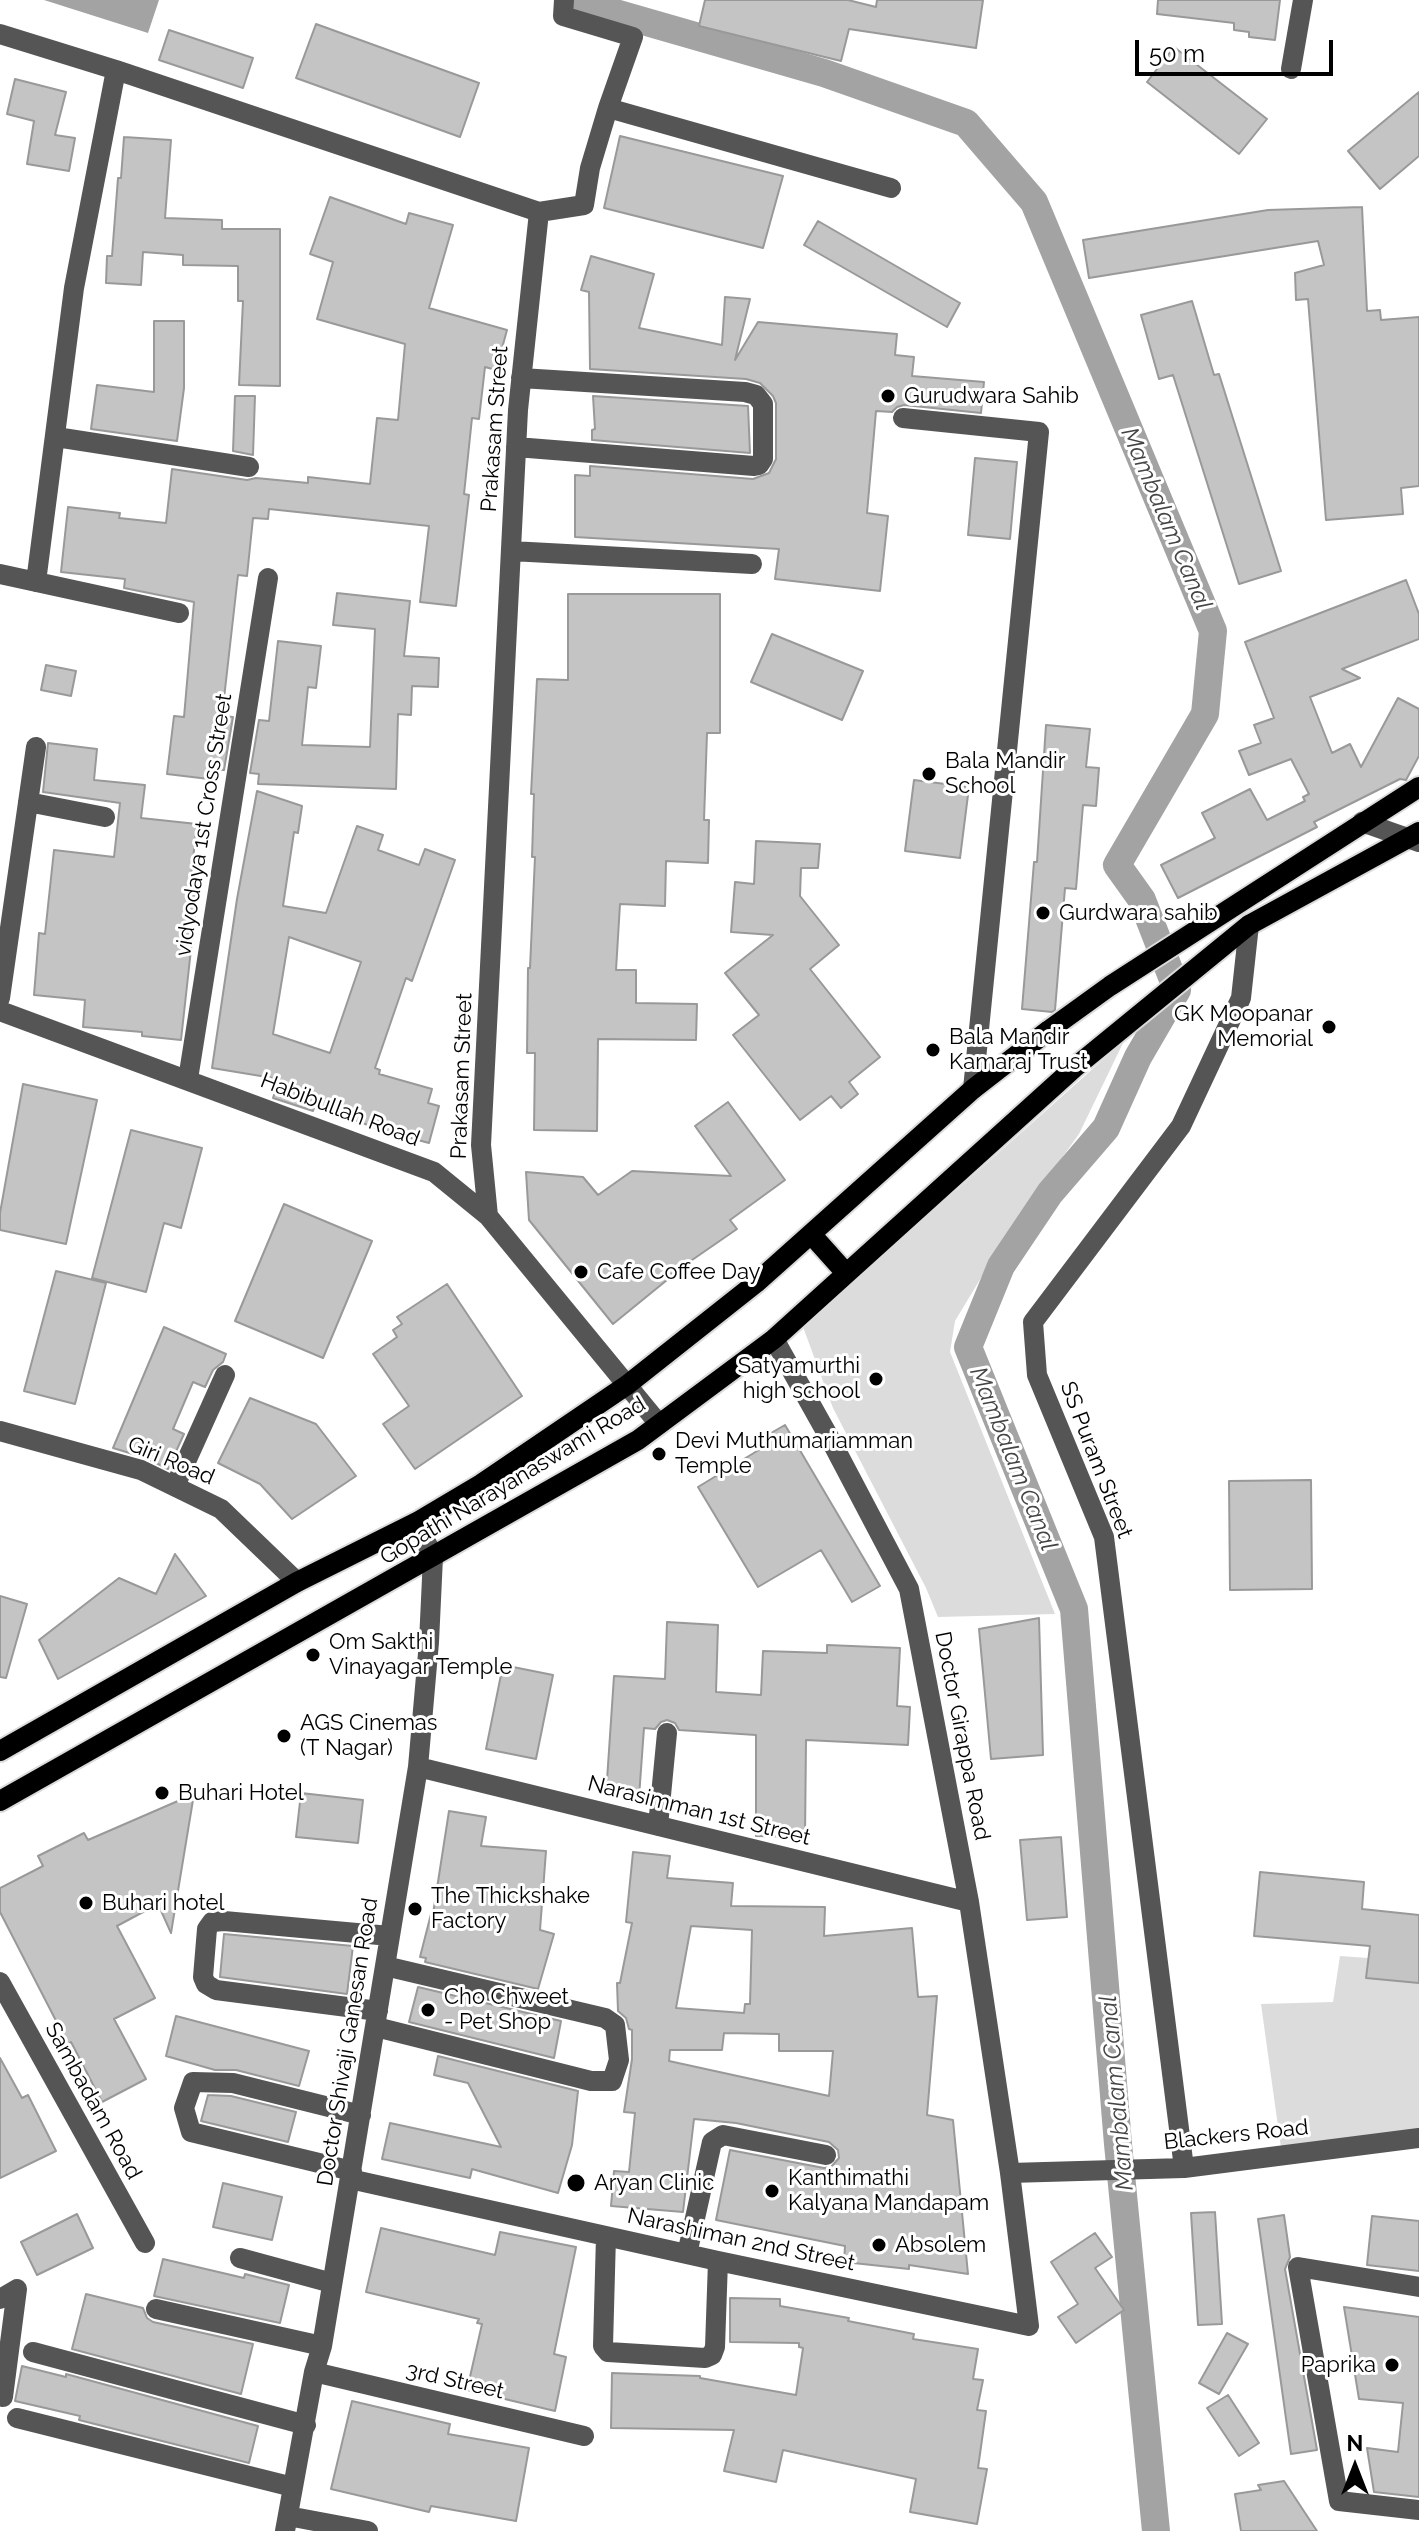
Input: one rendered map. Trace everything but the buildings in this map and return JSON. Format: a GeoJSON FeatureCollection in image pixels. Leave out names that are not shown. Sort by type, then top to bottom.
{"type":"FeatureCollection","features":[{"type":"Feature","properties":{"kind":"main road"},"geometry":{"type":"LineString","coordinates":[[1362,822],[1419,787]]}},
{"type":"Feature","properties":{"kind":"main road","name":"Gopathi Narayanaswami Road"},"geometry":{"type":"LineString","coordinates":[[0,1751],[297,1582],[417,1522],[481,1484],[627,1385],[756,1283],[973,1089],[1049,1030],[1110,986],[1362,822]]}},
{"type":"Feature","properties":{"kind":"main road","name":"Gopathi Narayanaswami Road"},"geometry":{"type":"LineString","coordinates":[[0,1801],[606,1459],[659,1424],[774,1339],[1074,1068],[1249,925],[1415,838]]}},
{"type":"Feature","properties":{"kind":"main road"},"geometry":{"type":"LineString","coordinates":[[811,1234],[845,1272]]}},
{"type":"Feature","properties":{"kind":"street"},"geometry":{"type":"LineString","coordinates":[[1291,69],[1303,0]]}},
{"type":"Feature","properties":{"kind":"street"},"geometry":{"type":"LineString","coordinates":[[0,34],[539,212],[584,205],[590,168],[633,37],[564,8]]}},
{"type":"Feature","properties":{"kind":"street"},"geometry":{"type":"LineString","coordinates":[[36,582],[74,288],[116,70]]}},
{"type":"Feature","properties":{"kind":"street"},"geometry":{"type":"LineString","coordinates":[[608,108],[891,188]]}},
{"type":"Feature","properties":{"kind":"street","name":"Prakasam Street"},"geometry":{"type":"LineString","coordinates":[[488,1216],[481,1145],[516,447],[539,212]]}},
{"type":"Feature","properties":{"kind":"street"},"geometry":{"type":"LineString","coordinates":[[516,447],[754,466],[763,459],[763,404],[756,395],[521,378]]}},
{"type":"Feature","properties":{"kind":"street"},"geometry":{"type":"LineString","coordinates":[[903,418],[1039,432],[973,1089]]}},
{"type":"Feature","properties":{"kind":"street"},"geometry":{"type":"LineString","coordinates":[[56,437],[249,467]]}},
{"type":"Feature","properties":{"kind":"street"},"geometry":{"type":"LineString","coordinates":[[511,551],[752,564]]}},
{"type":"Feature","properties":{"kind":"street"},"geometry":{"type":"LineString","coordinates":[[0,574],[179,613]]}},
{"type":"Feature","properties":{"kind":"street","name":"vidyodaya 1st Cross Street"},"geometry":{"type":"LineString","coordinates":[[188,1079],[268,578]]}},
{"type":"Feature","properties":{"kind":"street"},"geometry":{"type":"LineString","coordinates":[[0,998],[36,747]]}},
{"type":"Feature","properties":{"kind":"street"},"geometry":{"type":"LineString","coordinates":[[28,802],[105,817]]}},
{"type":"Feature","properties":{"kind":"street"},"geometry":{"type":"LineString","coordinates":[[1362,822],[1415,838]]}},
{"type":"Feature","properties":{"kind":"street","name":"SS Puram Street"},"geometry":{"type":"LineString","coordinates":[[1184,2168],[1104,1537],[1037,1375],[1033,1322],[1181,1126],[1241,998],[1249,925]]}},
{"type":"Feature","properties":{"kind":"street","name":"Habibullah Road"},"geometry":{"type":"LineString","coordinates":[[0,1011],[434,1172],[488,1216],[659,1424]]}},
{"type":"Feature","properties":{"kind":"street","name":"Doctor Girappa Road"},"geometry":{"type":"LineString","coordinates":[[774,1339],[909,1589],[969,1902],[1010,2173],[1029,2326]]}},
{"type":"Feature","properties":{"kind":"street"},"geometry":{"type":"LineString","coordinates":[[175,1486],[225,1375]]}},
{"type":"Feature","properties":{"kind":"street","name":"Giri Road"},"geometry":{"type":"LineString","coordinates":[[0,1431],[141,1470],[221,1509],[297,1582]]}},
{"type":"Feature","properties":{"kind":"street"},"geometry":{"type":"LineString","coordinates":[[417,1522],[433,1557]]}},
{"type":"Feature","properties":{"kind":"street","name":"Doctor Shivaji Ganesan Road"},"geometry":{"type":"LineString","coordinates":[[287,2524],[314,2372],[322,2346],[418,1767],[433,1557]]}},
{"type":"Feature","properties":{"kind":"street"},"geometry":{"type":"LineString","coordinates":[[658,1826],[667,1733]]}},
{"type":"Feature","properties":{"kind":"street","name":"Narasimman 1st Street"},"geometry":{"type":"LineString","coordinates":[[418,1767],[969,1902]]}},
{"type":"Feature","properties":{"kind":"street"},"geometry":{"type":"LineString","coordinates":[[385,1966],[605,2018],[615,2025],[619,2060],[612,2081],[591,2081],[377,2019],[216,1990],[206,1984],[203,1977],[207,1929],[212,1922],[390,1936]]}},
{"type":"Feature","properties":{"kind":"street","name":"Sambadam Road"},"geometry":{"type":"LineString","coordinates":[[0,1982],[145,2243]]}},
{"type":"Feature","properties":{"kind":"street","name":"Narashiman 2nd Street"},"geometry":{"type":"LineString","coordinates":[[361,2115],[233,2083],[193,2082],[184,2108],[191,2132],[351,2175],[718,2261],[1029,2326]]}},
{"type":"Feature","properties":{"kind":"street"},"geometry":{"type":"LineString","coordinates":[[687,2254],[712,2142],[723,2135],[826,2155]]}},
{"type":"Feature","properties":{"kind":"street","name":"Blackers Road"},"geometry":{"type":"LineString","coordinates":[[1010,2173],[1184,2168],[1419,2138]]}},
{"type":"Feature","properties":{"kind":"street"},"geometry":{"type":"LineString","coordinates":[[606,2236],[603,2346],[608,2352],[705,2358],[712,2355],[715,2347],[718,2261]]}},
{"type":"Feature","properties":{"kind":"street"},"geometry":{"type":"LineString","coordinates":[[240,2258],[332,2283]]}},
{"type":"Feature","properties":{"kind":"street"},"geometry":{"type":"LineString","coordinates":[[1419,2287],[1298,2267],[1339,2501],[1419,2510]]}},
{"type":"Feature","properties":{"kind":"street"},"geometry":{"type":"LineString","coordinates":[[0,2299],[17,2289],[3,2397],[0,2396]]}},
{"type":"Feature","properties":{"kind":"street"},"geometry":{"type":"LineString","coordinates":[[156,2309],[322,2346]]}},
{"type":"Feature","properties":{"kind":"street"},"geometry":{"type":"LineString","coordinates":[[33,2352],[306,2425]]}},
{"type":"Feature","properties":{"kind":"street","name":"3rd Street"},"geometry":{"type":"LineString","coordinates":[[314,2372],[584,2436]]}},
{"type":"Feature","properties":{"kind":"street"},"geometry":{"type":"LineString","coordinates":[[17,2418],[293,2487]]}},
{"type":"Feature","properties":{"kind":"street"},"geometry":{"type":"LineString","coordinates":[[287,2524],[368,2531]]}},
{"type":"Feature","properties":{"kind":"shaded area"},"geometry":{"type":"Polygon","coordinates":[[[44,0],[159,0],[148,33],[44,0]]]}},
{"type":"Feature","properties":{"kind":"shaded area"},"geometry":{"type":"Polygon","coordinates":[[[1124,1041],[1079,1134],[1008,1233],[955,1321],[950,1352],[1055,1614],[938,1617],[833,1408],[803,1327],[1124,1041]]]}},
{"type":"Feature","properties":{"kind":"shaded area"},"geometry":{"type":"Polygon","coordinates":[[[1340,1956],[1368,1958],[1374,1979],[1419,1983],[1419,2131],[1281,2148],[1261,2004],[1333,2002],[1340,1956]]]}},
{"type":"Feature","properties":{"kind":"waterway","name":"Mambalam Canal"},"geometry":{"type":"LineString","coordinates":[[584,4],[824,73],[966,123],[1034,202],[1213,631],[1205,714],[1117,865],[1142,900],[1177,990],[1138,1057],[1106,1128],[1050,1193],[1001,1266],[968,1347],[1074,1609],[1118,2144],[1156,2531]]}},
{"type":"Feature","properties":{"kind":"place","name":"Gurudwara Sahib"},"geometry":{"type":"Point","coordinates":[888,396]}},
{"type":"Feature","properties":{"kind":"place","name":"Bala Mandir School"},"geometry":{"type":"Point","coordinates":[929,774]}},
{"type":"Feature","properties":{"kind":"place","name":"Gurdwara sahib"},"geometry":{"type":"Point","coordinates":[1043,913]}},
{"type":"Feature","properties":{"kind":"place","name":"GK Moopanar Memorial"},"geometry":{"type":"Point","coordinates":[1329,1027]}},
{"type":"Feature","properties":{"kind":"place","name":"Bala Mandir Kamaraj Trust"},"geometry":{"type":"Point","coordinates":[933,1050]}},
{"type":"Feature","properties":{"kind":"place","name":"Cafe Coffee Day"},"geometry":{"type":"Point","coordinates":[581,1272]}},
{"type":"Feature","properties":{"kind":"place","name":"Satyamurthi high school"},"geometry":{"type":"Point","coordinates":[876,1379]}},
{"type":"Feature","properties":{"kind":"place","name":"Devi Muthumariamman Temple"},"geometry":{"type":"Point","coordinates":[659,1454]}},
{"type":"Feature","properties":{"kind":"place","name":"Om Sakthi Vinayagar Temple"},"geometry":{"type":"Point","coordinates":[313,1655]}},
{"type":"Feature","properties":{"kind":"place","name":"AGS Cinemas (T Nagar)"},"geometry":{"type":"Point","coordinates":[284,1736]}},
{"type":"Feature","properties":{"kind":"place","name":"Buhari Hotel"},"geometry":{"type":"Point","coordinates":[162,1793]}},
{"type":"Feature","properties":{"kind":"place","name":"Buhari hotel"},"geometry":{"type":"Point","coordinates":[86,1903]}},
{"type":"Feature","properties":{"kind":"place","name":"The Thickshake Factory"},"geometry":{"type":"Point","coordinates":[415,1909]}},
{"type":"Feature","properties":{"kind":"place","name":"Cho Chweet - Pet Shop"},"geometry":{"type":"Point","coordinates":[428,2010]}},
{"type":"Feature","properties":{"kind":"place","name":"Aryan Clinic"},"geometry":{"type":"Point","coordinates":[576,2183]}},
{"type":"Feature","properties":{"kind":"place","name":"Kanthimathi Kalyana Mandapam"},"geometry":{"type":"Point","coordinates":[772,2191]}},
{"type":"Feature","properties":{"kind":"place","name":"Absolem"},"geometry":{"type":"Point","coordinates":[879,2245]}},
{"type":"Feature","properties":{"kind":"place","name":"Paprika"},"geometry":{"type":"Point","coordinates":[1392,2365]}}]}
